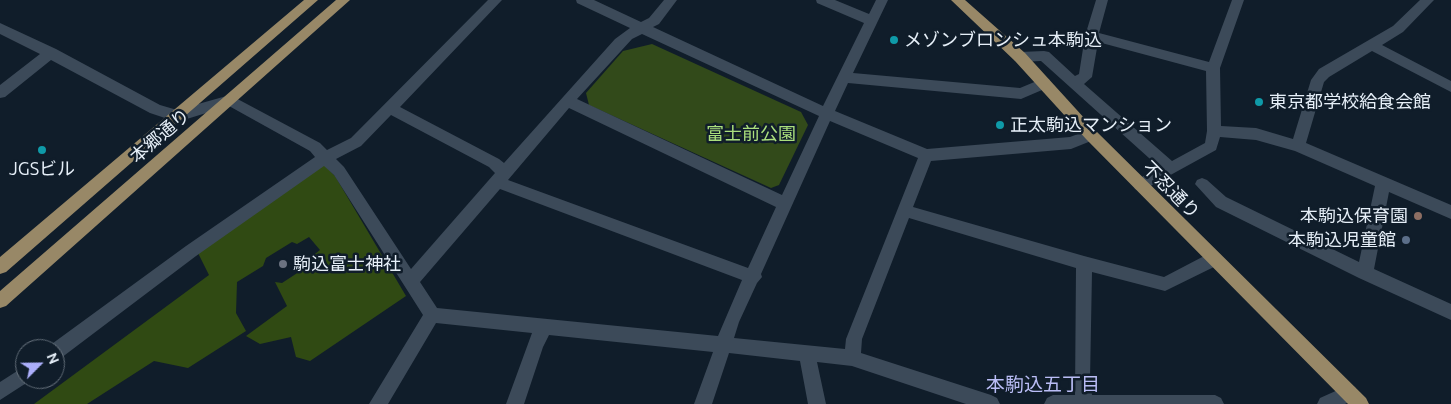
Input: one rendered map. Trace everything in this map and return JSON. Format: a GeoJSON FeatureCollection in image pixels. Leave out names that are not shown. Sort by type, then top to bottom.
{"type":"FeatureCollection","features":[{"type":"Feature","properties":{"kind":"main road","name":"本郷通り"},"geometry":{"type":"LineString","coordinates":[[0,267],[312,0]]}},
{"type":"Feature","properties":{"kind":"main road","name":"本郷通り"},"geometry":{"type":"LineString","coordinates":[[0,300],[344,0]]}},
{"type":"Feature","properties":{"kind":"main road","name":"不忍通り"},"geometry":{"type":"LineString","coordinates":[[957,0],[1020,57],[1091,135],[1140,185],[1355,398]]}},
{"type":"Feature","properties":{"kind":"street"},"geometry":{"type":"LineString","coordinates":[[65,345],[190,251],[326,157],[356,142],[496,0]]}},
{"type":"Feature","properties":{"kind":"street"},"geometry":{"type":"LineString","coordinates":[[582,0],[827,114],[926,155],[1071,143],[1091,135]]}},
{"type":"Feature","properties":{"kind":"street"},"geometry":{"type":"LineString","coordinates":[[410,282],[567,101],[627,36],[654,21],[671,0]]}},
{"type":"Feature","properties":{"kind":"street"},"geometry":{"type":"LineString","coordinates":[[822,0],[871,20]]}},
{"type":"Feature","properties":{"kind":"street"},"geometry":{"type":"LineString","coordinates":[[703,404],[731,322],[754,276],[844,77],[882,0]]}},
{"type":"Feature","properties":{"kind":"street"},"geometry":{"type":"LineString","coordinates":[[1074,83],[1085,77],[1092,36],[1102,0]]}},
{"type":"Feature","properties":{"kind":"street"},"geometry":{"type":"LineString","coordinates":[[1140,185],[1212,146],[1214,131],[1214,68],[1238,0]]}},
{"type":"Feature","properties":{"kind":"street"},"geometry":{"type":"LineString","coordinates":[[1298,146],[1318,80],[1324,73],[1398,29],[1428,0]]}},
{"type":"Feature","properties":{"kind":"street"},"geometry":{"type":"LineString","coordinates":[[0,28],[155,110],[177,116],[230,100],[315,147],[339,171],[432,315],[544,328],[852,358],[991,404]]}},
{"type":"Feature","properties":{"kind":"street"},"geometry":{"type":"LineString","coordinates":[[1092,36],[1214,68]]}},
{"type":"Feature","properties":{"kind":"street"},"geometry":{"type":"LineString","coordinates":[[1372,45],[1451,87]]}},
{"type":"Feature","properties":{"kind":"street"},"geometry":{"type":"LineString","coordinates":[[0,93],[50,53]]}},
{"type":"Feature","properties":{"kind":"street"},"geometry":{"type":"LineString","coordinates":[[1020,57],[1044,56],[1170,169]]}},
{"type":"Feature","properties":{"kind":"street"},"geometry":{"type":"LineString","coordinates":[[844,77],[1021,94],[1044,83]]}},
{"type":"Feature","properties":{"kind":"street"},"geometry":{"type":"LineString","coordinates":[[567,101],[786,204]]}},
{"type":"Feature","properties":{"kind":"street"},"geometry":{"type":"LineString","coordinates":[[390,108],[494,163],[501,177],[754,276]]}},
{"type":"Feature","properties":{"kind":"street"},"geometry":{"type":"LineString","coordinates":[[1214,131],[1256,134],[1298,146],[1451,212]]}},
{"type":"Feature","properties":{"kind":"street"},"geometry":{"type":"LineString","coordinates":[[852,358],[854,339],[906,211],[926,155]]}},
{"type":"Feature","properties":{"kind":"street"},"geometry":{"type":"LineString","coordinates":[[1202,184],[1221,202],[1365,273],[1451,312]]}},
{"type":"Feature","properties":{"kind":"street"},"geometry":{"type":"LineString","coordinates":[[1365,273],[1383,184]]}},
{"type":"Feature","properties":{"kind":"street"},"geometry":{"type":"LineString","coordinates":[[906,211],[1084,263],[1165,284],[1214,259]]}},
{"type":"Feature","properties":{"kind":"street"},"geometry":{"type":"LineString","coordinates":[[1084,263],[1082,380],[1084,403]]}},
{"type":"Feature","properties":{"kind":"street"},"geometry":{"type":"LineString","coordinates":[[378,404],[432,315]]}},
{"type":"Feature","properties":{"kind":"street"},"geometry":{"type":"LineString","coordinates":[[515,404],[535,345],[544,328]]}},
{"type":"Feature","properties":{"kind":"street"},"geometry":{"type":"LineString","coordinates":[[807,353],[817,404]]}},
{"type":"Feature","properties":{"kind":"street"},"geometry":{"type":"LineString","coordinates":[[0,392],[15,381]]}},
{"type":"Feature","properties":{"kind":"street"},"geometry":{"type":"LineString","coordinates":[[1326,404],[1355,398]]}},
{"type":"Feature","properties":{"kind":"street"},"geometry":{"type":"LineString","coordinates":[[1053,404],[1215,404]]}},
{"type":"Feature","properties":{"kind":"green space","name":"富士前公園"},"geometry":{"type":"Polygon","coordinates":[[[652,44],[801,112],[808,125],[779,185],[771,188],[589,105],[586,93],[623,51],[652,44]]]}},
{"type":"Feature","properties":{"kind":"green space"},"geometry":{"type":"Polygon","coordinates":[[[323,164],[335,176],[406,296],[310,361],[296,357],[291,337],[260,344],[246,336],[287,306],[275,282],[282,283],[308,266],[307,260],[320,250],[309,237],[297,244],[292,242],[266,258],[263,266],[237,282],[236,313],[246,331],[188,368],[154,361],[87,404],[34,404],[54,389],[65,389],[65,381],[209,275],[198,253],[323,164]]]}},
{"type":"Feature","properties":{"kind":"place","name":"メゾンブロンシュ本駒込"},"geometry":{"type":"Point","coordinates":[894,40]}},
{"type":"Feature","properties":{"kind":"place","name":"東京都学校給食会館"},"geometry":{"type":"Point","coordinates":[1259,102]}},
{"type":"Feature","properties":{"kind":"place","name":"正太駒込マンション"},"geometry":{"type":"Point","coordinates":[1000,125]}},
{"type":"Feature","properties":{"kind":"place","name":"JGSビル"},"geometry":{"type":"Point","coordinates":[42,150]}},
{"type":"Feature","properties":{"kind":"place","name":"本駒込保育園"},"geometry":{"type":"Point","coordinates":[1418,216]}},
{"type":"Feature","properties":{"kind":"place","name":"本駒込児童館"},"geometry":{"type":"Point","coordinates":[1406,240]}},
{"type":"Feature","properties":{"kind":"place","name":"駒込富士神社"},"geometry":{"type":"Point","coordinates":[283,264]}},
{"type":"Feature","properties":{"kind":"district","name":"本駒込五丁目"},"geometry":{"type":"Point","coordinates":[1043,385]}}]}
